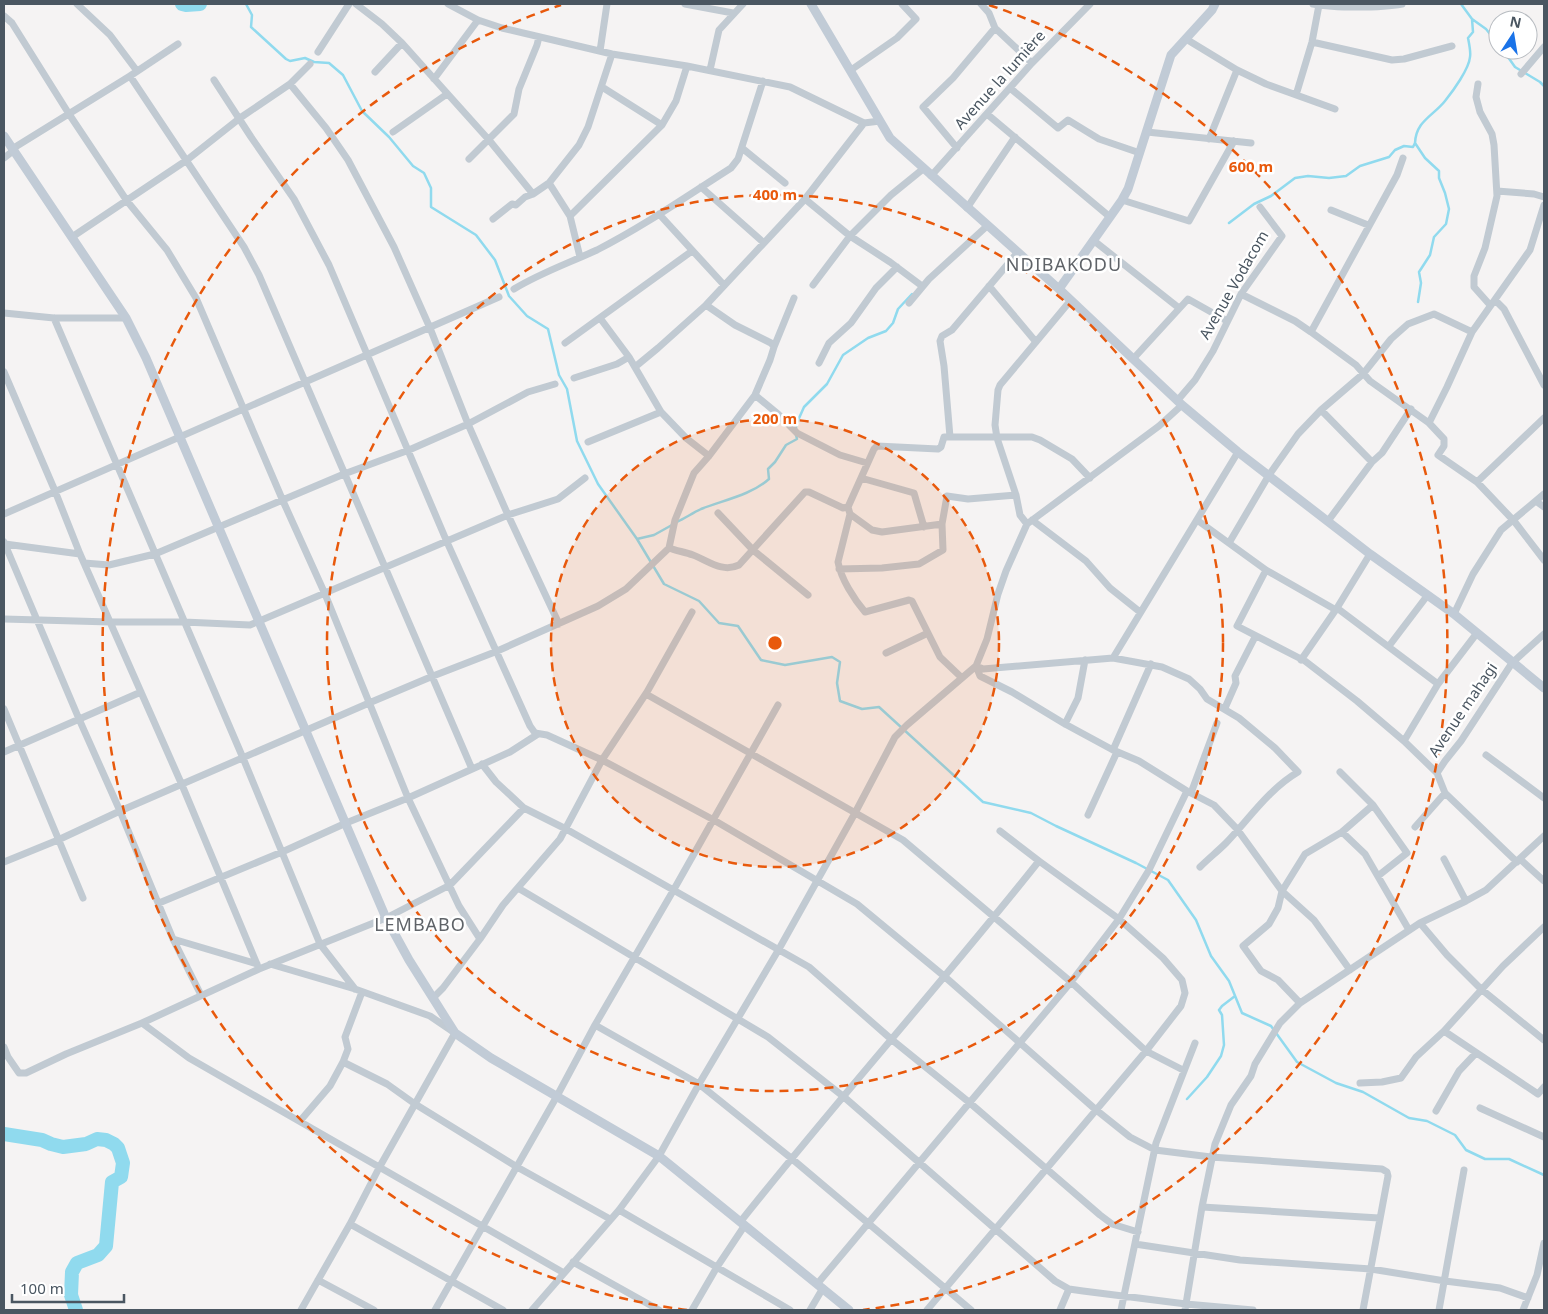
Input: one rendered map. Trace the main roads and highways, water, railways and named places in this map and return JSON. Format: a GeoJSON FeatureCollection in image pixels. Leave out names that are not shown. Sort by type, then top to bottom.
{"type":"FeatureCollection","features":[{"type":"Feature","properties":{"kind":"waterway"},"geometry":{"type":"LineString","coordinates":[[182,4],[200,4]]}},
{"type":"Feature","properties":{"kind":"waterway"},"geometry":{"type":"LineString","coordinates":[[246,4],[252,15],[251,27],[286,59],[290,61],[305,58],[314,62],[329,63],[343,75],[362,111],[389,137],[413,166],[424,173],[431,188],[431,207],[476,235],[495,260],[509,296],[527,316],[548,329],[559,375],[567,389],[577,441],[598,484],[637,539],[664,584],[699,601],[719,623],[738,626],[761,660],[785,665],[832,657],[840,662],[837,683],[840,701],[862,709],[879,707],[983,802],[1031,813],[1168,880],[1196,920],[1211,956],[1229,981],[1242,1013],[1271,1026],[1297,1062],[1336,1083],[1363,1092],[1409,1118],[1427,1121],[1455,1135],[1466,1150],[1485,1159],[1509,1159],[1544,1175]]}},
{"type":"Feature","properties":{"kind":"waterway"},"geometry":{"type":"LineString","coordinates":[[1461,4],[1472,19],[1488,32]]}},
{"type":"Feature","properties":{"kind":"waterway"},"geometry":{"type":"LineString","coordinates":[[1418,302],[1421,283],[1419,272],[1430,255],[1434,237],[1446,224],[1449,209],[1439,178],[1439,171],[1425,158],[1415,143],[1416,135],[1426,119],[1448,97],[1467,68],[1470,55],[1468,38],[1473,32],[1472,19]]}},
{"type":"Feature","properties":{"kind":"waterway"},"geometry":{"type":"LineString","coordinates":[[1510,60],[1515,67],[1544,86]]}},
{"type":"Feature","properties":{"kind":"waterway"},"geometry":{"type":"LineString","coordinates":[[1229,223],[1254,204],[1271,196],[1295,178],[1346,176],[1360,166],[1389,157],[1395,150],[1404,146],[1413,147],[1415,143]]}},
{"type":"Feature","properties":{"kind":"waterway"},"geometry":{"type":"LineString","coordinates":[[796,430],[796,425],[804,407],[827,384],[843,355],[868,338],[886,331],[893,323],[898,309],[912,294]]}},
{"type":"Feature","properties":{"kind":"waterway"},"geometry":{"type":"LineString","coordinates":[[677,522],[701,509],[746,493],[762,485],[769,479],[768,469],[786,445],[797,439],[796,435]]}},
{"type":"Feature","properties":{"kind":"waterway"},"geometry":{"type":"LineString","coordinates":[[637,539],[654,535],[672,525]]}},
{"type":"Feature","properties":{"kind":"waterway"},"geometry":{"type":"LineString","coordinates":[[1187,1099],[1207,1077],[1221,1056],[1224,1045],[1222,1015],[1219,1010],[1235,996]]}},
{"type":"Feature","properties":{"kind":"waterway"},"geometry":{"type":"LineString","coordinates":[[4,1134],[42,1140],[63,1147],[86,1144],[97,1139],[106,1140],[118,1148],[123,1163],[121,1177],[112,1182],[106,1246],[98,1255],[77,1263],[72,1272],[71,1295],[76,1310]]}},
{"type":"Feature","properties":{"kind":"district","name":"NDIBAKODU"},"geometry":{"type":"Point","coordinates":[1064,265]}},
{"type":"Feature","properties":{"kind":"district","name":"LEMBABO"},"geometry":{"type":"Point","coordinates":[420,925]}}]}
